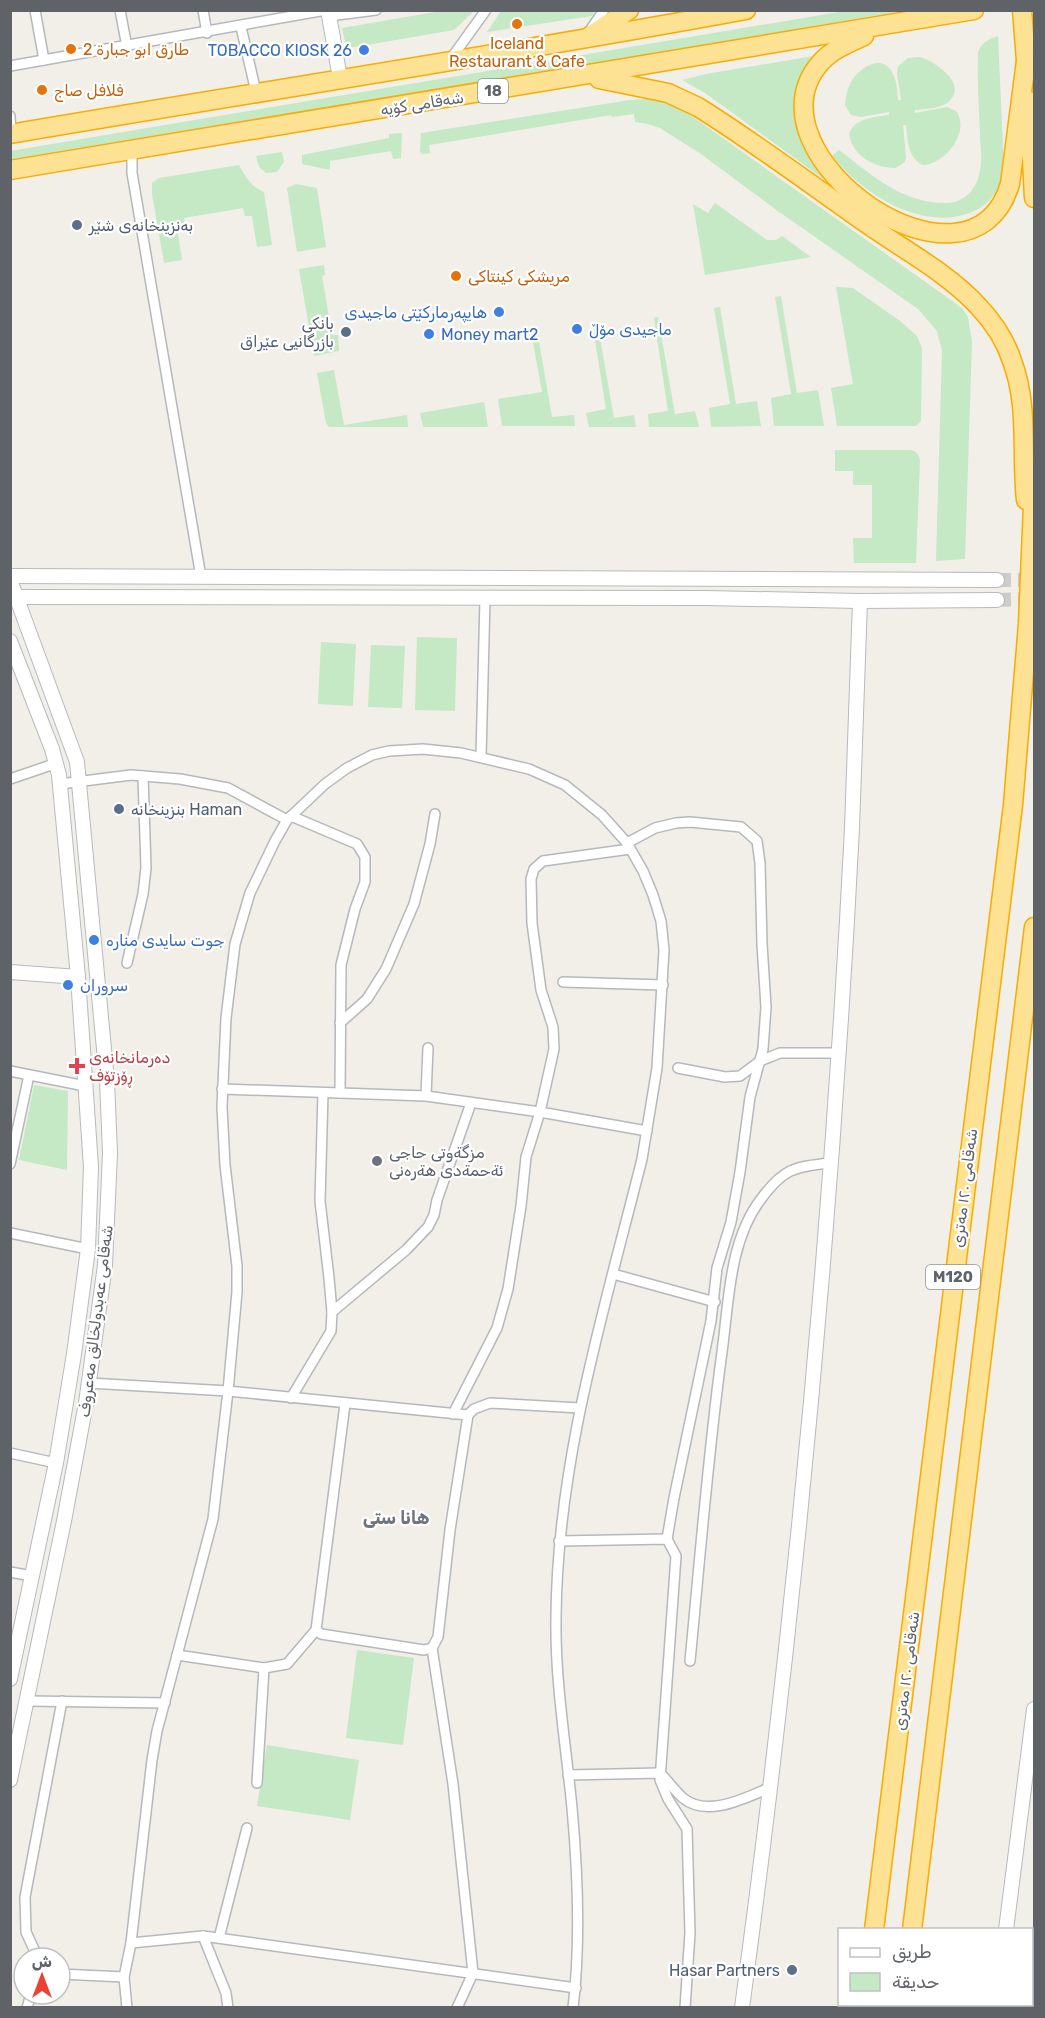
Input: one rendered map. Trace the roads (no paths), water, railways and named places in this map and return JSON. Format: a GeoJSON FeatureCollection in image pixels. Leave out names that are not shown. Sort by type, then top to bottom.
{"type":"FeatureCollection","features":[{"type":"Feature","properties":{"kind":"highway"},"geometry":{"type":"LineString","coordinates":[[583,40],[629,10]]}},
{"type":"Feature","properties":{"kind":"highway","name":"18"},"geometry":{"type":"LineString","coordinates":[[11,128],[583,40],[746,10]]}},
{"type":"Feature","properties":{"kind":"highway","name":"شەقامی کۆیە"},"geometry":{"type":"LineString","coordinates":[[10,170],[975,10]]}},
{"type":"Feature","properties":{"kind":"highway"},"geometry":{"type":"LineString","coordinates":[[1022,10],[1035,198]]}},
{"type":"Feature","properties":{"kind":"highway"},"geometry":{"type":"LineString","coordinates":[[881,27],[839,48],[821,62],[805,93],[806,127],[828,166],[859,198],[896,221],[923,232],[942,234],[971,228],[989,218],[1002,203],[1010,184],[1026,57]]}},
{"type":"Feature","properties":{"kind":"highway"},"geometry":{"type":"LineString","coordinates":[[576,77],[611,80],[651,88],[698,107],[956,286],[979,307],[1005,345],[1012,359],[1020,387],[1023,411],[1023,476],[1032,556]]}},
{"type":"Feature","properties":{"kind":"highway","name":"شەقامی ١٢٠ مەتری"},"geometry":{"type":"LineString","coordinates":[[874,1928],[1013,805],[1032,556],[1035,482]]}},
{"type":"Feature","properties":{"kind":"highway","name":"M120"},"geometry":{"type":"LineString","coordinates":[[912,1928],[1035,927]]}},
{"type":"Feature","properties":{"kind":"street"},"geometry":{"type":"LineString","coordinates":[[35,10],[44,60]]}},
{"type":"Feature","properties":{"kind":"street"},"geometry":{"type":"LineString","coordinates":[[120,10],[127,46]]}},
{"type":"Feature","properties":{"kind":"street"},"geometry":{"type":"LineString","coordinates":[[203,10],[207,33]]}},
{"type":"Feature","properties":{"kind":"street"},"geometry":{"type":"LineString","coordinates":[[10,66],[241,27],[289,14],[376,10]]}},
{"type":"Feature","properties":{"kind":"street"},"geometry":{"type":"LineString","coordinates":[[450,60],[486,10]]}},
{"type":"Feature","properties":{"kind":"street"},"geometry":{"type":"LineString","coordinates":[[583,40],[604,10]]}},
{"type":"Feature","properties":{"kind":"street"},"geometry":{"type":"LineString","coordinates":[[328,12],[340,78]]}},
{"type":"Feature","properties":{"kind":"street"},"geometry":{"type":"LineString","coordinates":[[241,27],[256,92]]}},
{"type":"Feature","properties":{"kind":"street"},"geometry":{"type":"LineString","coordinates":[[132,150],[132,173],[201,577]]}},
{"type":"Feature","properties":{"kind":"street"},"geometry":{"type":"LineString","coordinates":[[30,576],[26,581],[26,588],[34,597]]}},
{"type":"Feature","properties":{"kind":"street"},"geometry":{"type":"LineString","coordinates":[[10,578],[30,576],[997,580]]}},
{"type":"Feature","properties":{"kind":"street","name":"شەقامی عەبدولخالق مەعروف"},"geometry":{"type":"LineString","coordinates":[[10,578],[74,750],[79,780],[107,1081],[110,1153],[105,1265],[89,1383],[67,1509],[28,1701],[14,1747],[10,1780]]}},
{"type":"Feature","properties":{"kind":"street"},"geometry":{"type":"LineString","coordinates":[[429,578],[429,598]]}},
{"type":"Feature","properties":{"kind":"street"},"geometry":{"type":"LineString","coordinates":[[18,597],[997,600]]}},
{"type":"Feature","properties":{"kind":"street"},"geometry":{"type":"LineString","coordinates":[[482,757],[485,598]]}},
{"type":"Feature","properties":{"kind":"street"},"geometry":{"type":"LineString","coordinates":[[742,2007],[770,1788],[800,1521],[831,1163],[852,827],[860,601]]}},
{"type":"Feature","properties":{"kind":"street","name":"شەقامی عەبدولخالق مەعروف"},"geometry":{"type":"LineString","coordinates":[[10,641],[57,763],[78,977],[91,1167],[88,1248],[74,1354],[56,1463],[13,1655],[10,1678]]}},
{"type":"Feature","properties":{"kind":"street"},"geometry":{"type":"LineString","coordinates":[[127,2007],[124,1977],[131,1943],[152,1760],[157,1731],[213,1519],[228,1391],[237,1292],[237,1266],[224,1155],[222,1089],[231,976],[241,919],[266,858],[289,818],[339,774],[372,755],[412,749],[482,757],[529,769],[565,785],[602,815],[629,846],[644,871],[661,921],[664,950],[663,985],[657,1068],[647,1131],[580,1408],[564,1493],[559,1541],[556,1621],[559,1687],[578,1888],[576,1988],[573,2007]]}},
{"type":"Feature","properties":{"kind":"street"},"geometry":{"type":"LineString","coordinates":[[10,779],[57,763]]}},
{"type":"Feature","properties":{"kind":"street"},"geometry":{"type":"LineString","coordinates":[[60,784],[116,776],[143,776],[180,779],[228,788],[289,818],[357,844],[365,857],[365,882],[355,909],[341,965],[340,1093]]}},
{"type":"Feature","properties":{"kind":"street"},"geometry":{"type":"LineString","coordinates":[[127,963],[143,894],[146,868],[143,776]]}},
{"type":"Feature","properties":{"kind":"street"},"geometry":{"type":"LineString","coordinates":[[340,1023],[367,999],[386,969],[414,904],[428,855],[435,814]]}},
{"type":"Feature","properties":{"kind":"street"},"geometry":{"type":"LineString","coordinates":[[453,1413],[497,1328],[508,1289],[526,1157],[540,1112],[552,1060],[554,1038],[541,990],[532,923],[531,879],[534,868],[543,861],[629,846],[655,828],[690,822],[741,827],[757,841],[760,863],[766,1007],[760,1061],[750,1097],[740,1172],[730,1222],[717,1268],[715,1302],[667,1539],[676,1556],[660,1780],[665,1794],[687,1829],[690,1933],[685,2007]]}},
{"type":"Feature","properties":{"kind":"street"},"geometry":{"type":"LineString","coordinates":[[10,972],[78,977]]}},
{"type":"Feature","properties":{"kind":"street"},"geometry":{"type":"LineString","coordinates":[[562,982],[663,985]]}},
{"type":"Feature","properties":{"kind":"street"},"geometry":{"type":"LineString","coordinates":[[426,1096],[428,1048]]}},
{"type":"Feature","properties":{"kind":"street"},"geometry":{"type":"LineString","coordinates":[[678,1068],[733,1077],[740,1076],[760,1061],[780,1053],[838,1053]]}},
{"type":"Feature","properties":{"kind":"street"},"geometry":{"type":"LineString","coordinates":[[10,1071],[85,1086]]}},
{"type":"Feature","properties":{"kind":"street"},"geometry":{"type":"LineString","coordinates":[[10,1164],[28,1074]]}},
{"type":"Feature","properties":{"kind":"street"},"geometry":{"type":"LineString","coordinates":[[222,1089],[426,1096],[540,1112],[647,1131]]}},
{"type":"Feature","properties":{"kind":"street"},"geometry":{"type":"LineString","coordinates":[[291,1398],[331,1331],[332,1311],[320,1201],[323,1093]]}},
{"type":"Feature","properties":{"kind":"street"},"geometry":{"type":"LineString","coordinates":[[332,1311],[406,1250],[428,1227],[471,1103]]}},
{"type":"Feature","properties":{"kind":"street"},"geometry":{"type":"LineString","coordinates":[[690,1661],[714,1415],[734,1264],[744,1228],[760,1199],[782,1176],[797,1167],[831,1163]]}},
{"type":"Feature","properties":{"kind":"street"},"geometry":{"type":"LineString","coordinates":[[10,1233],[88,1248]]}},
{"type":"Feature","properties":{"kind":"street"},"geometry":{"type":"LineString","coordinates":[[613,1274],[715,1302]]}},
{"type":"Feature","properties":{"kind":"street"},"geometry":{"type":"LineString","coordinates":[[89,1383],[228,1391],[468,1415]]}},
{"type":"Feature","properties":{"kind":"street"},"geometry":{"type":"LineString","coordinates":[[457,2007],[473,1973],[453,1784],[432,1648],[438,1637],[450,1530],[468,1415],[474,1409],[490,1403],[580,1408]]}},
{"type":"Feature","properties":{"kind":"street"},"geometry":{"type":"LineString","coordinates":[[177,1655],[264,1668],[287,1664],[316,1630],[345,1404]]}},
{"type":"Feature","properties":{"kind":"street"},"geometry":{"type":"LineString","coordinates":[[10,1453],[56,1463]]}},
{"type":"Feature","properties":{"kind":"street"},"geometry":{"type":"LineString","coordinates":[[559,1541],[667,1539]]}},
{"type":"Feature","properties":{"kind":"street"},"geometry":{"type":"LineString","coordinates":[[10,1572],[32,1576]]}},
{"type":"Feature","properties":{"kind":"street"},"geometry":{"type":"LineString","coordinates":[[316,1630],[321,1634],[339,1637],[424,1650],[432,1648]]}},
{"type":"Feature","properties":{"kind":"street"},"geometry":{"type":"LineString","coordinates":[[257,1783],[264,1668]]}},
{"type":"Feature","properties":{"kind":"street"},"geometry":{"type":"LineString","coordinates":[[28,1701],[165,1703]]}},
{"type":"Feature","properties":{"kind":"street"},"geometry":{"type":"LineString","coordinates":[[32,1946],[26,1932],[25,1897],[62,1701]]}},
{"type":"Feature","properties":{"kind":"street"},"geometry":{"type":"LineString","coordinates":[[1006,1928],[1035,1709]]}},
{"type":"Feature","properties":{"kind":"street"},"geometry":{"type":"LineString","coordinates":[[568,1775],[660,1773],[683,1798],[693,1804],[712,1806],[733,1803],[770,1788]]}},
{"type":"Feature","properties":{"kind":"street"},"geometry":{"type":"LineString","coordinates":[[219,1938],[247,1828]]}},
{"type":"Feature","properties":{"kind":"street"},"geometry":{"type":"LineString","coordinates":[[131,1943],[203,1936],[576,1988]]}},
{"type":"Feature","properties":{"kind":"street"},"geometry":{"type":"LineString","coordinates":[[203,1936],[226,1993],[228,2007]]}},
{"type":"Feature","properties":{"kind":"street"},"geometry":{"type":"LineString","coordinates":[[72,1975],[124,1977]]}},
{"type":"Feature","properties":{"kind":"tunnel"},"geometry":{"type":"LineString","coordinates":[[997,580],[1034,580]]}},
{"type":"Feature","properties":{"kind":"tunnel"},"geometry":{"type":"LineString","coordinates":[[997,600],[1034,599]]}},
{"type":"Feature","properties":{"kind":"place","name":"Iceland Restaurant & Cafe"},"geometry":{"type":"Point","coordinates":[517,24]}},
{"type":"Feature","properties":{"kind":"place","name":"طارق ابو جبارة 2"},"geometry":{"type":"Point","coordinates":[71,49]}},
{"type":"Feature","properties":{"kind":"place","name":"TOBACCO KIOSK 26"},"geometry":{"type":"Point","coordinates":[364,50]}},
{"type":"Feature","properties":{"kind":"place","name":"فلافل صاج"},"geometry":{"type":"Point","coordinates":[42,90]}},
{"type":"Feature","properties":{"kind":"place","name":"بەنزینخانەی شێر"},"geometry":{"type":"Point","coordinates":[77,225]}},
{"type":"Feature","properties":{"kind":"place","name":"مریشکی کینتاکی"},"geometry":{"type":"Point","coordinates":[456,276]}},
{"type":"Feature","properties":{"kind":"place","name":"هایپەرمارکێتی ماجیدی"},"geometry":{"type":"Point","coordinates":[499,312]}},
{"type":"Feature","properties":{"kind":"place","name":"ماجیدی مۆڵ"},"geometry":{"type":"Point","coordinates":[577,329]}},
{"type":"Feature","properties":{"kind":"place","name":"بانکی بازرگانیی عێراق"},"geometry":{"type":"Point","coordinates":[346,332]}},
{"type":"Feature","properties":{"kind":"place","name":"Money mart2"},"geometry":{"type":"Point","coordinates":[429,334]}},
{"type":"Feature","properties":{"kind":"place","name":"بنزینخانە Haman"},"geometry":{"type":"Point","coordinates":[119,809]}},
{"type":"Feature","properties":{"kind":"place","name":"جوت سايدى مناره"},"geometry":{"type":"Point","coordinates":[94,940]}},
{"type":"Feature","properties":{"kind":"place","name":"سروران"},"geometry":{"type":"Point","coordinates":[68,985]}},
{"type":"Feature","properties":{"kind":"place","name":"دەرمانخانەی ڕۆزتۆف"},"geometry":{"type":"Point","coordinates":[77,1066]}},
{"type":"Feature","properties":{"kind":"place","name":"مزگةوتی حاجی ئةحمةدی هةرەنی"},"geometry":{"type":"Point","coordinates":[377,1161]}},
{"type":"Feature","properties":{"kind":"place","name":"Hasar Partners"},"geometry":{"type":"Point","coordinates":[792,1970]}},
{"type":"Feature","properties":{"kind":"district","name":"هانا ستى"},"geometry":{"type":"Point","coordinates":[396,1518]}}]}
